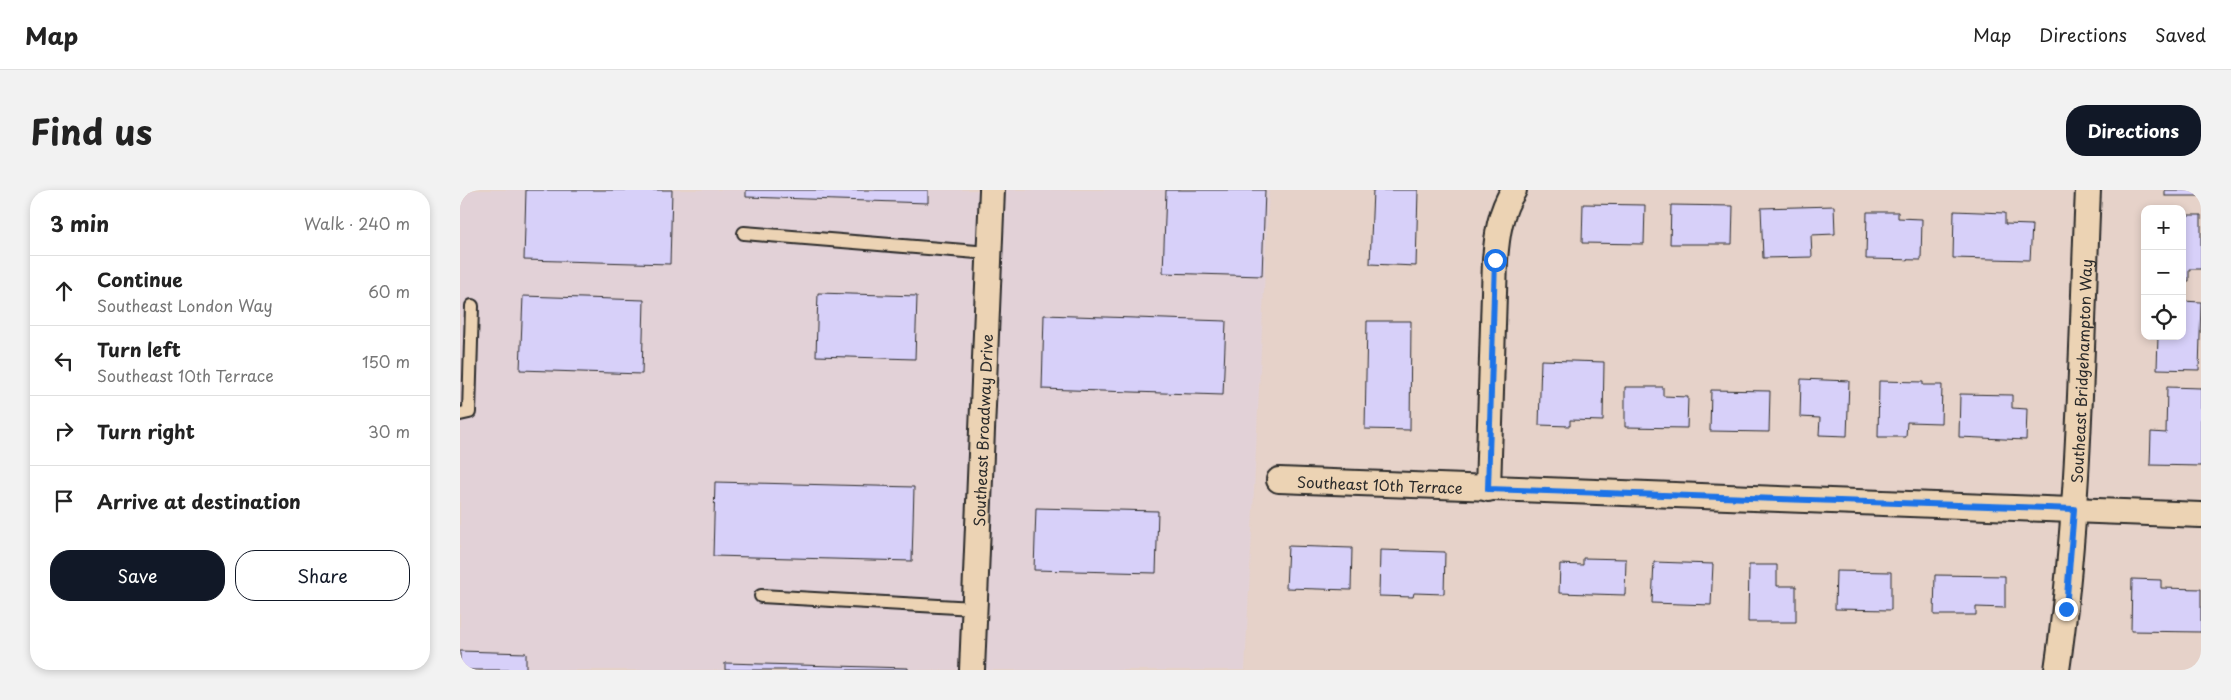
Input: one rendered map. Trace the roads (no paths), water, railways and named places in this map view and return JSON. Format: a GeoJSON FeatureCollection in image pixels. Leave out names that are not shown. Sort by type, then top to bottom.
{"type":"FeatureCollection","features":[{"type":"Feature","properties":{"kind":"street","name":"Southeast Broadway Drive"},"geometry":{"type":"LineString","coordinates":[[972,670],[992,190]]}},
{"type":"Feature","properties":{"kind":"street"},"geometry":{"type":"LineString","coordinates":[[1488,489],[1495,260],[1498,230],[1507,201],[1514,190]]}},
{"type":"Feature","properties":{"kind":"street","name":"Southeast Bridgehampton Way"},"geometry":{"type":"LineString","coordinates":[[2057,670],[2066,609],[2074,509],[2088,190]]}},
{"type":"Feature","properties":{"kind":"street","name":"Southeast 10th Terrace"},"geometry":{"type":"LineString","coordinates":[[1279,480],[2201,515]]}},
{"type":"Feature","properties":{"kind":"lane"},"geometry":{"type":"LineString","coordinates":[[744,233],[989,253]]}},
{"type":"Feature","properties":{"kind":"lane"},"geometry":{"type":"LineString","coordinates":[[460,414],[469,412],[472,306]]}},
{"type":"Feature","properties":{"kind":"lane"},"geometry":{"type":"LineString","coordinates":[[761,596],[974,608]]}}]}
